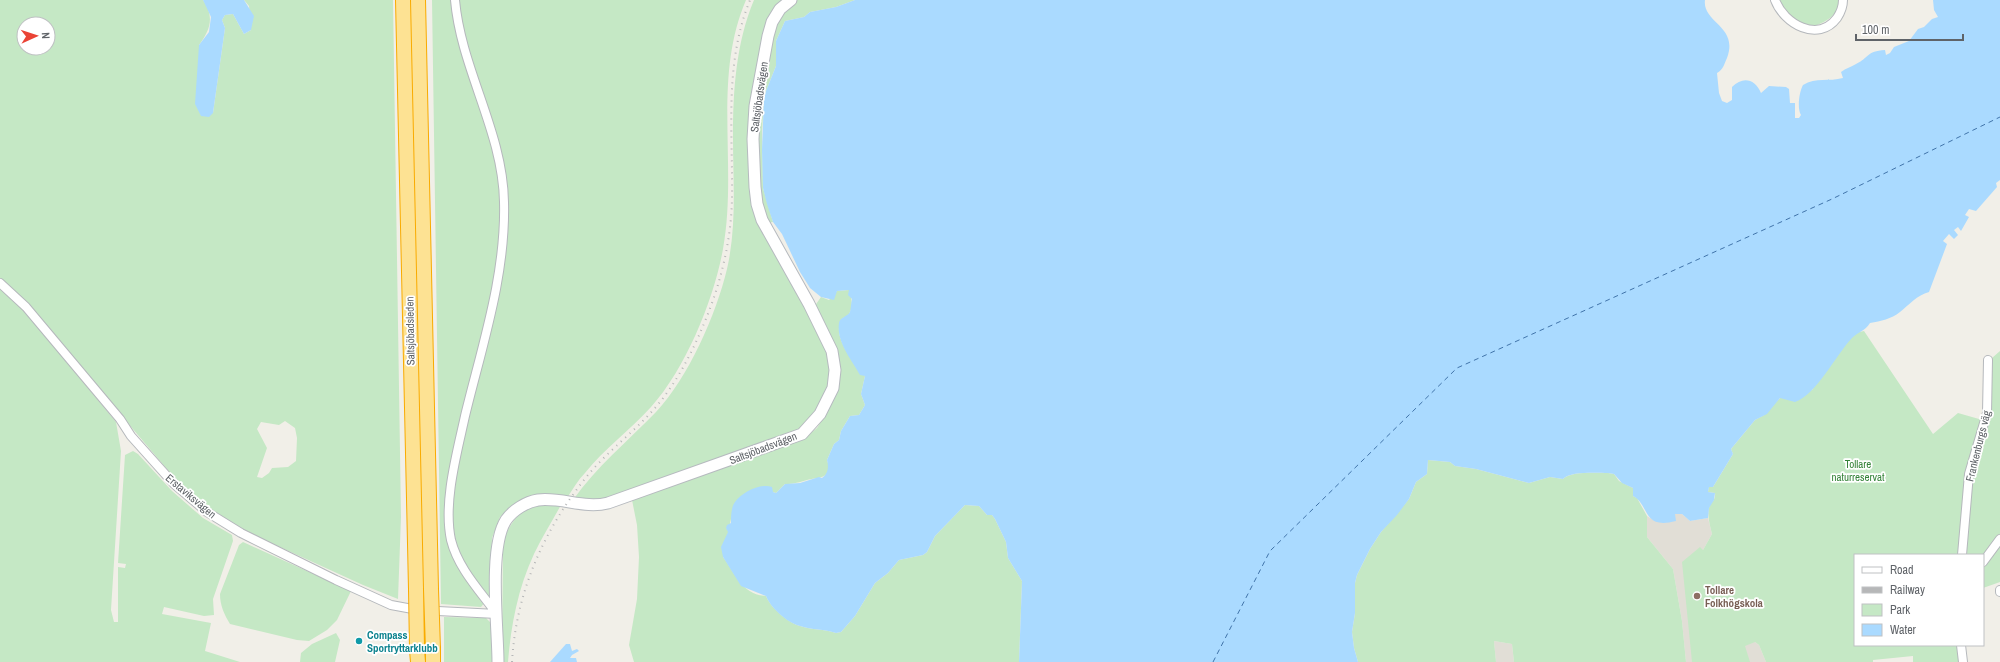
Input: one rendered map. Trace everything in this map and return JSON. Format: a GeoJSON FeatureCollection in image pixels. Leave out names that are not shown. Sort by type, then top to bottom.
{"type":"FeatureCollection","features":[{"type":"Feature","properties":{"kind":"highway","name":"Saltsjöbadsleden"},"geometry":{"type":"LineString","coordinates":[[403,0],[417,656]]}},
{"type":"Feature","properties":{"kind":"highway","name":"Saltsjöbadsleden"},"geometry":{"type":"LineString","coordinates":[[418,0],[433,656]]}},
{"type":"Feature","properties":{"kind":"street"},"geometry":{"type":"LineString","coordinates":[[455,0],[456,16],[492,130],[502,176],[504,233],[495,295],[457,450],[450,502],[450,526],[452,541],[463,567],[497,614]]}},
{"type":"Feature","properties":{"kind":"street","name":"Saltsjöbadsvägen"},"geometry":{"type":"LineString","coordinates":[[498,662],[496,569],[499,536],[505,521],[522,506],[539,500],[552,499],[590,506],[616,501],[802,434],[813,424],[827,401],[832,388],[835,370],[832,351],[809,304],[762,220],[757,204],[755,187],[753,138],[755,106],[768,36],[772,22],[780,9],[791,0]]}},
{"type":"Feature","properties":{"kind":"street"},"geometry":{"type":"LineString","coordinates":[[1775,0],[1777,7],[1787,18],[1802,28],[1811,30],[1824,28],[1834,22],[1840,14],[1843,0]]}},
{"type":"Feature","properties":{"kind":"street","name":"Erstaviksvägen"},"geometry":{"type":"LineString","coordinates":[[0,283],[26,307],[120,419],[131,436],[174,484],[207,512],[248,536],[336,580],[391,605],[418,610],[497,614]]}},
{"type":"Feature","properties":{"kind":"street","name":"Frankenburgs väg"},"geometry":{"type":"LineString","coordinates":[[1962,554],[1969,474],[1982,433],[1988,407],[1988,360]]}},
{"type":"Feature","properties":{"kind":"street"},"geometry":{"type":"LineString","coordinates":[[1984,561],[2000,539]]}},
{"type":"Feature","properties":{"kind":"street"},"geometry":{"type":"LineString","coordinates":[[1961,646],[1963,662]]}},
{"type":"Feature","properties":{"kind":"shaded area","name":"Tollare Folkhögskola"},"geometry":{"type":"Polygon","coordinates":[[[1675,514],[1682,514],[1690,521],[1708,518],[1712,534],[1703,550],[1755,642],[1759,645],[1766,662],[1686,662],[1682,621],[1673,569],[1647,537],[1647,516],[1655,521],[1675,514]]]}},
{"type":"Feature","properties":{"kind":"shaded area"},"geometry":{"type":"Polygon","coordinates":[[[1494,641],[1512,644],[1514,662],[1496,662],[1494,641]]]}},
{"type":"Feature","properties":{"kind":"green space"},"geometry":{"type":"Polygon","coordinates":[[[0,0],[203,0],[209,12],[210,23],[206,34],[199,45],[213,113],[225,28],[222,20],[225,15],[233,14],[244,34],[251,30],[249,6],[244,0],[393,0],[401,517],[398,599],[363,585],[249,533],[200,502],[177,481],[47,328],[0,279],[0,0]],[[285,421],[279,425],[261,422],[257,429],[267,448],[257,477],[262,478],[269,473],[272,468],[288,467],[296,461],[297,438],[295,428],[285,421]]]}},
{"type":"Feature","properties":{"kind":"green space"},"geometry":{"type":"Polygon","coordinates":[[[432,0],[746,0],[736,30],[730,61],[727,123],[727,218],[723,249],[713,289],[697,332],[676,373],[664,391],[651,407],[592,464],[567,498],[512,507],[500,517],[492,538],[490,596],[481,607],[441,604],[432,0]]]}},
{"type":"Feature","properties":{"kind":"green space"},"geometry":{"type":"Polygon","coordinates":[[[754,0],[784,0],[766,25],[750,189],[826,344],[829,370],[826,391],[816,411],[800,431],[601,501],[573,500],[602,465],[656,412],[668,398],[690,364],[716,306],[727,269],[732,236],[734,203],[733,119],[739,50],[754,0]]]}},
{"type":"Feature","properties":{"kind":"green space"},"geometry":{"type":"Polygon","coordinates":[[[797,0],[855,0],[836,7],[810,12],[804,17],[785,21],[776,41],[776,66],[764,96],[762,132],[763,188],[773,222],[767,223],[760,207],[756,161],[762,87],[770,62],[772,32],[782,12],[797,0]]]}},
{"type":"Feature","properties":{"kind":"green space"},"geometry":{"type":"Polygon","coordinates":[[[1777,0],[1839,0],[1835,14],[1828,20],[1815,26],[1792,18],[1784,11],[1777,0]]]}},
{"type":"Feature","properties":{"kind":"green space"},"geometry":{"type":"Polygon","coordinates":[[[0,287],[21,306],[116,422],[121,451],[111,610],[114,622],[118,622],[118,567],[125,568],[126,564],[118,563],[125,455],[133,451],[138,454],[172,491],[203,518],[232,535],[233,541],[213,599],[214,615],[204,616],[164,607],[162,614],[211,623],[205,651],[240,662],[0,662],[0,287]]]}},
{"type":"Feature","properties":{"kind":"green space"},"geometry":{"type":"Polygon","coordinates":[[[849,290],[852,300],[851,311],[840,321],[839,329],[842,343],[846,351],[865,376],[861,394],[865,405],[859,415],[850,416],[841,431],[839,440],[834,444],[827,460],[829,471],[827,474],[820,477],[785,484],[776,493],[773,492],[731,519],[723,557],[745,587],[758,595],[766,596],[775,610],[790,622],[804,627],[836,633],[841,632],[855,616],[875,583],[888,573],[899,560],[923,555],[927,552],[935,536],[965,505],[979,506],[987,515],[992,515],[995,519],[1006,542],[1008,558],[1022,581],[1019,662],[634,662],[629,645],[637,599],[639,557],[637,525],[632,500],[805,438],[817,428],[829,409],[836,393],[838,374],[814,307],[821,297],[829,300],[837,291],[849,290]]]}},
{"type":"Feature","properties":{"kind":"green space","name":"Tollare naturreservat"},"geometry":{"type":"Polygon","coordinates":[[[1864,331],[1933,434],[1958,413],[1979,419],[1990,415],[1992,358],[2000,351],[2000,582],[1984,588],[1984,554],[1854,554],[1854,646],[1957,646],[1960,662],[1913,662],[1913,656],[1873,660],[1873,662],[1766,662],[1759,645],[1755,642],[1745,646],[1750,662],[1692,662],[1682,562],[1700,547],[1703,550],[1712,534],[1708,511],[1715,498],[1715,493],[1708,492],[1709,486],[1713,487],[1733,454],[1731,449],[1755,420],[1764,415],[1780,398],[1812,390],[1850,334],[1864,331]]]}},
{"type":"Feature","properties":{"kind":"green space"},"geometry":{"type":"Polygon","coordinates":[[[1428,460],[1450,462],[1455,466],[1476,469],[1529,483],[1550,477],[1563,479],[1567,476],[1578,474],[1608,473],[1614,474],[1619,481],[1633,488],[1633,496],[1637,498],[1647,516],[1647,537],[1673,569],[1682,621],[1686,662],[1514,662],[1512,644],[1494,641],[1496,662],[1358,662],[1352,632],[1355,613],[1355,583],[1357,575],[1370,549],[1381,532],[1409,499],[1416,482],[1427,474],[1428,460]]]}},
{"type":"Feature","properties":{"kind":"green space"},"geometry":{"type":"Polygon","coordinates":[[[562,503],[528,567],[516,607],[508,662],[502,662],[503,539],[514,520],[526,510],[540,505],[562,503]]]}},
{"type":"Feature","properties":{"kind":"green space"},"geometry":{"type":"Polygon","coordinates":[[[243,542],[351,591],[337,620],[327,630],[309,641],[297,640],[230,624],[223,609],[220,594],[239,545],[243,542]]]}},
{"type":"Feature","properties":{"kind":"green space"},"geometry":{"type":"Polygon","coordinates":[[[444,617],[486,618],[491,623],[494,662],[444,662],[444,617]]]}},
{"type":"Feature","properties":{"kind":"green space"},"geometry":{"type":"Polygon","coordinates":[[[336,633],[340,640],[335,662],[300,662],[301,653],[312,644],[336,633]]]}},
{"type":"Feature","properties":{"kind":"water"},"geometry":{"type":"Polygon","coordinates":[[[203,0],[244,0],[254,16],[251,30],[244,34],[233,14],[225,15],[222,20],[225,28],[213,113],[209,117],[201,116],[195,104],[199,45],[209,32],[211,17],[203,0]]]}},
{"type":"Feature","properties":{"kind":"water"},"geometry":{"type":"Polygon","coordinates":[[[855,0],[1705,0],[1706,8],[1709,14],[1725,32],[1728,39],[1729,47],[1727,58],[1722,68],[1717,73],[1719,93],[1722,101],[1727,103],[1732,100],[1732,87],[1744,80],[1752,82],[1761,93],[1769,86],[1786,87],[1789,89],[1790,103],[1795,103],[1795,118],[1799,118],[1801,115],[1799,100],[1803,85],[1818,80],[1843,78],[1841,72],[1860,62],[1871,53],[1885,50],[1886,55],[1890,53],[1894,47],[1909,41],[1918,29],[1924,27],[1932,19],[1938,17],[1934,10],[1933,0],[2000,0],[2000,180],[1996,183],[1997,187],[1976,211],[1969,209],[1965,215],[1969,217],[1961,231],[1958,227],[1954,230],[1958,235],[1954,239],[1949,234],[1943,241],[1947,244],[1929,292],[1917,298],[1893,316],[1870,323],[1866,328],[1854,336],[1818,383],[1803,398],[1795,402],[1780,398],[1767,414],[1755,420],[1731,449],[1733,454],[1713,487],[1709,487],[1708,492],[1715,493],[1714,500],[1709,508],[1708,518],[1690,521],[1682,514],[1675,514],[1676,521],[1665,523],[1657,522],[1648,515],[1642,505],[1633,496],[1633,488],[1622,483],[1614,474],[1584,473],[1566,476],[1563,479],[1550,477],[1529,483],[1476,469],[1455,466],[1450,462],[1428,460],[1427,474],[1416,482],[1409,499],[1397,515],[1381,532],[1370,549],[1357,575],[1355,583],[1355,613],[1352,632],[1358,662],[1019,662],[1022,581],[1008,558],[1006,542],[995,519],[992,515],[987,515],[979,506],[965,505],[935,536],[927,552],[923,555],[899,560],[888,573],[875,583],[855,616],[841,632],[836,633],[804,627],[790,622],[775,610],[766,596],[741,586],[723,557],[721,547],[728,532],[726,528],[727,525],[731,523],[733,507],[738,498],[757,487],[772,487],[773,492],[776,493],[785,484],[800,483],[819,477],[822,478],[827,472],[827,460],[834,444],[839,440],[841,431],[850,416],[859,415],[865,405],[861,394],[865,376],[860,375],[849,357],[842,344],[839,330],[840,321],[850,312],[852,299],[848,295],[849,290],[837,291],[834,300],[821,297],[810,288],[800,272],[782,234],[773,222],[767,204],[763,188],[762,150],[764,96],[776,66],[776,41],[785,21],[804,17],[810,12],[836,7],[855,0]]]}},
{"type":"Feature","properties":{"kind":"water"},"geometry":{"type":"Polygon","coordinates":[[[566,644],[570,644],[572,651],[577,649],[579,651],[570,658],[576,658],[577,662],[550,662],[566,644]]]}},
{"type":"Feature","properties":{"kind":"ferry route"},"geometry":{"type":"LineString","coordinates":[[1213,662],[1270,551],[1457,368],[1832,199],[2000,117]]}},
{"type":"Feature","properties":{"kind":"railway"},"geometry":{"type":"LineString","coordinates":[[512,662],[519,611],[526,586],[535,562],[558,517],[588,475],[647,417],[676,380],[688,359],[715,295],[724,264],[731,215],[731,123],[733,73],[736,49],[750,0]]}},
{"type":"Feature","properties":{"kind":"place","name":"Tollare Folkhögskola"},"geometry":{"type":"Point","coordinates":[1697,596]}},
{"type":"Feature","properties":{"kind":"place","name":"Compass Sportryttarklubb"},"geometry":{"type":"Point","coordinates":[359,641]}}]}
